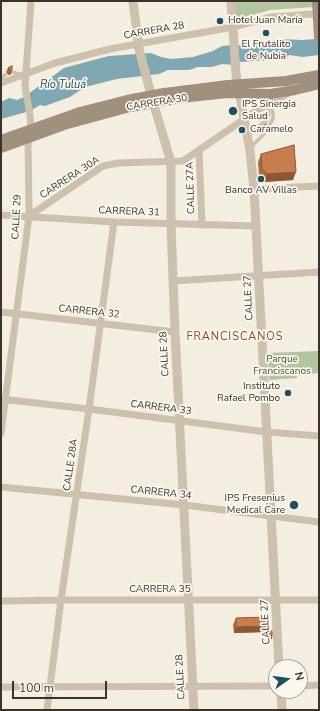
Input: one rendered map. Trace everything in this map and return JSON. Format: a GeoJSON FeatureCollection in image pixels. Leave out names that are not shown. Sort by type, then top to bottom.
{"type":"FeatureCollection","features":[{"type":"Feature","properties":{"kind":"main road"},"geometry":{"type":"LineString","coordinates":[[317,11],[319,37]]}},
{"type":"Feature","properties":{"kind":"main road","name":"CARRERA 30"},"geometry":{"type":"LineString","coordinates":[[1,140],[29,134],[152,99],[227,93],[238,84],[286,81],[319,75]]}},
{"type":"Feature","properties":{"kind":"main road","name":"CARRERA 30"},"geometry":{"type":"LineString","coordinates":[[238,84],[270,94],[319,84]]}},
{"type":"Feature","properties":{"kind":"main road","name":"CARRERA 30"},"geometry":{"type":"LineString","coordinates":[[1,148],[29,134]]}},
{"type":"Feature","properties":{"kind":"street","name":"CALLE 29"},"geometry":{"type":"LineString","coordinates":[[1,433],[3,400],[17,314],[29,216],[30,115],[24,74],[31,1]]}},
{"type":"Feature","properties":{"kind":"street","name":"CALLE 28"},"geometry":{"type":"LineString","coordinates":[[133,1],[139,46],[152,99],[171,162],[171,224],[175,332],[194,710]]}},
{"type":"Feature","properties":{"kind":"street","name":"CALLE 27"},"geometry":{"type":"LineString","coordinates":[[231,1],[238,84],[250,151],[254,189],[279,659]]}},
{"type":"Feature","properties":{"kind":"street","name":"CARRERA 28"},"geometry":{"type":"LineString","coordinates":[[1,83],[64,60],[233,27],[271,16],[317,11]]}},
{"type":"Feature","properties":{"kind":"street","name":"CARRERA 30A"},"geometry":{"type":"LineString","coordinates":[[29,216],[103,166],[118,163],[183,161],[270,103],[295,90]]}},
{"type":"Feature","properties":{"kind":"street","name":"CALLE 27A"},"geometry":{"type":"LineString","coordinates":[[199,151],[202,225]]}},
{"type":"Feature","properties":{"kind":"street"},"geometry":{"type":"LineString","coordinates":[[254,189],[319,186]]}},
{"type":"Feature","properties":{"kind":"street","name":"CARRERA 31"},"geometry":{"type":"LineString","coordinates":[[1,215],[114,222],[256,226]]}},
{"type":"Feature","properties":{"kind":"street","name":"CALLE 28A"},"geometry":{"type":"LineString","coordinates":[[46,710],[101,324],[114,222]]}},
{"type":"Feature","properties":{"kind":"street"},"geometry":{"type":"LineString","coordinates":[[173,281],[319,272]]}},
{"type":"Feature","properties":{"kind":"street","name":"CARRERA 32"},"geometry":{"type":"LineString","coordinates":[[1,312],[175,332]]}},
{"type":"Feature","properties":{"kind":"street","name":"CARRERA 33"},"geometry":{"type":"LineString","coordinates":[[3,400],[180,420],[267,432],[319,436]]}},
{"type":"Feature","properties":{"kind":"street","name":"CARRERA 34"},"geometry":{"type":"LineString","coordinates":[[1,487],[184,505],[319,522]]}},
{"type":"Feature","properties":{"kind":"street","name":"CARRERA 35"},"geometry":{"type":"LineString","coordinates":[[1,601],[319,600]]}},
{"type":"Feature","properties":{"kind":"street"},"geometry":{"type":"LineString","coordinates":[[308,686],[319,685]]}},
{"type":"Feature","properties":{"kind":"street"},"geometry":{"type":"LineString","coordinates":[[1,687],[268,686]]}},
{"type":"Feature","properties":{"kind":"street"},"geometry":{"type":"LineString","coordinates":[[281,699],[282,710]]}},
{"type":"Feature","properties":{"kind":"lane"},"geometry":{"type":"LineString","coordinates":[[13,72],[24,74]]}},
{"type":"Feature","properties":{"kind":"lane"},"geometry":{"type":"LineString","coordinates":[[247,134],[267,120],[270,103]]}},
{"type":"Feature","properties":{"kind":"lane"},"geometry":{"type":"LineString","coordinates":[[250,151],[254,144],[263,135],[273,119],[270,103]]}},
{"type":"Feature","properties":{"kind":"green space"},"geometry":{"type":"Polygon","coordinates":[[[235,1],[313,1],[314,7],[270,10],[236,20],[235,1]]]}},
{"type":"Feature","properties":{"kind":"green space","name":"Parque Franciscanos"},"geometry":{"type":"Polygon","coordinates":[[[319,351],[319,373],[297,375],[297,378],[269,380],[268,353],[319,351]]]}},
{"type":"Feature","properties":{"kind":"water","name":"Río Tuluá"},"geometry":{"type":"Polygon","coordinates":[[[278,39],[315,39],[319,41],[319,55],[303,57],[289,55],[285,59],[239,62],[235,65],[222,64],[212,67],[198,67],[189,70],[168,70],[159,74],[117,79],[85,87],[70,97],[45,106],[40,105],[30,111],[1,119],[1,102],[9,98],[17,100],[24,97],[64,68],[109,56],[151,53],[171,59],[193,57],[213,51],[222,46],[252,46],[278,39]]]}},
{"type":"Feature","properties":{"kind":"building"},"geometry":{"type":"Polygon","coordinates":[[[12,66],[12,70],[10,71],[8,68],[12,66]]]}},
{"type":"Feature","properties":{"kind":"building"},"geometry":{"type":"Polygon","coordinates":[[[266,124],[261,131],[260,128],[266,124]]]}},
{"type":"Feature","properties":{"kind":"building"},"geometry":{"type":"Polygon","coordinates":[[[294,145],[296,172],[267,174],[262,169],[261,154],[294,145]]]}},
{"type":"Feature","properties":{"kind":"building"},"geometry":{"type":"Polygon","coordinates":[[[267,617],[268,626],[236,627],[236,618],[267,617]]]}},
{"type":"Feature","properties":{"kind":"building"},"geometry":{"type":"Polygon","coordinates":[[[266,631],[272,631],[272,637],[267,637],[266,631]]]}},
{"type":"Feature","properties":{"kind":"place","name":"Hotel Juan María"},"geometry":{"type":"Point","coordinates":[220,21]}},
{"type":"Feature","properties":{"kind":"place","name":"El Frutalito de Nubia"},"geometry":{"type":"Point","coordinates":[266,33]}},
{"type":"Feature","properties":{"kind":"place","name":"IPS Sinergia Salud"},"geometry":{"type":"Point","coordinates":[233,111]}},
{"type":"Feature","properties":{"kind":"place","name":"Caramelo"},"geometry":{"type":"Point","coordinates":[242,130]}},
{"type":"Feature","properties":{"kind":"place","name":"Banco AV Villas"},"geometry":{"type":"Point","coordinates":[261,179]}},
{"type":"Feature","properties":{"kind":"place","name":"Instituto Rafael Pombo"},"geometry":{"type":"Point","coordinates":[288,393]}},
{"type":"Feature","properties":{"kind":"place","name":"IPS Fresenius Medical Care"},"geometry":{"type":"Point","coordinates":[294,505]}},
{"type":"Feature","properties":{"kind":"district","name":"FRANCISCANOS"},"geometry":{"type":"Point","coordinates":[235,337]}}]}
